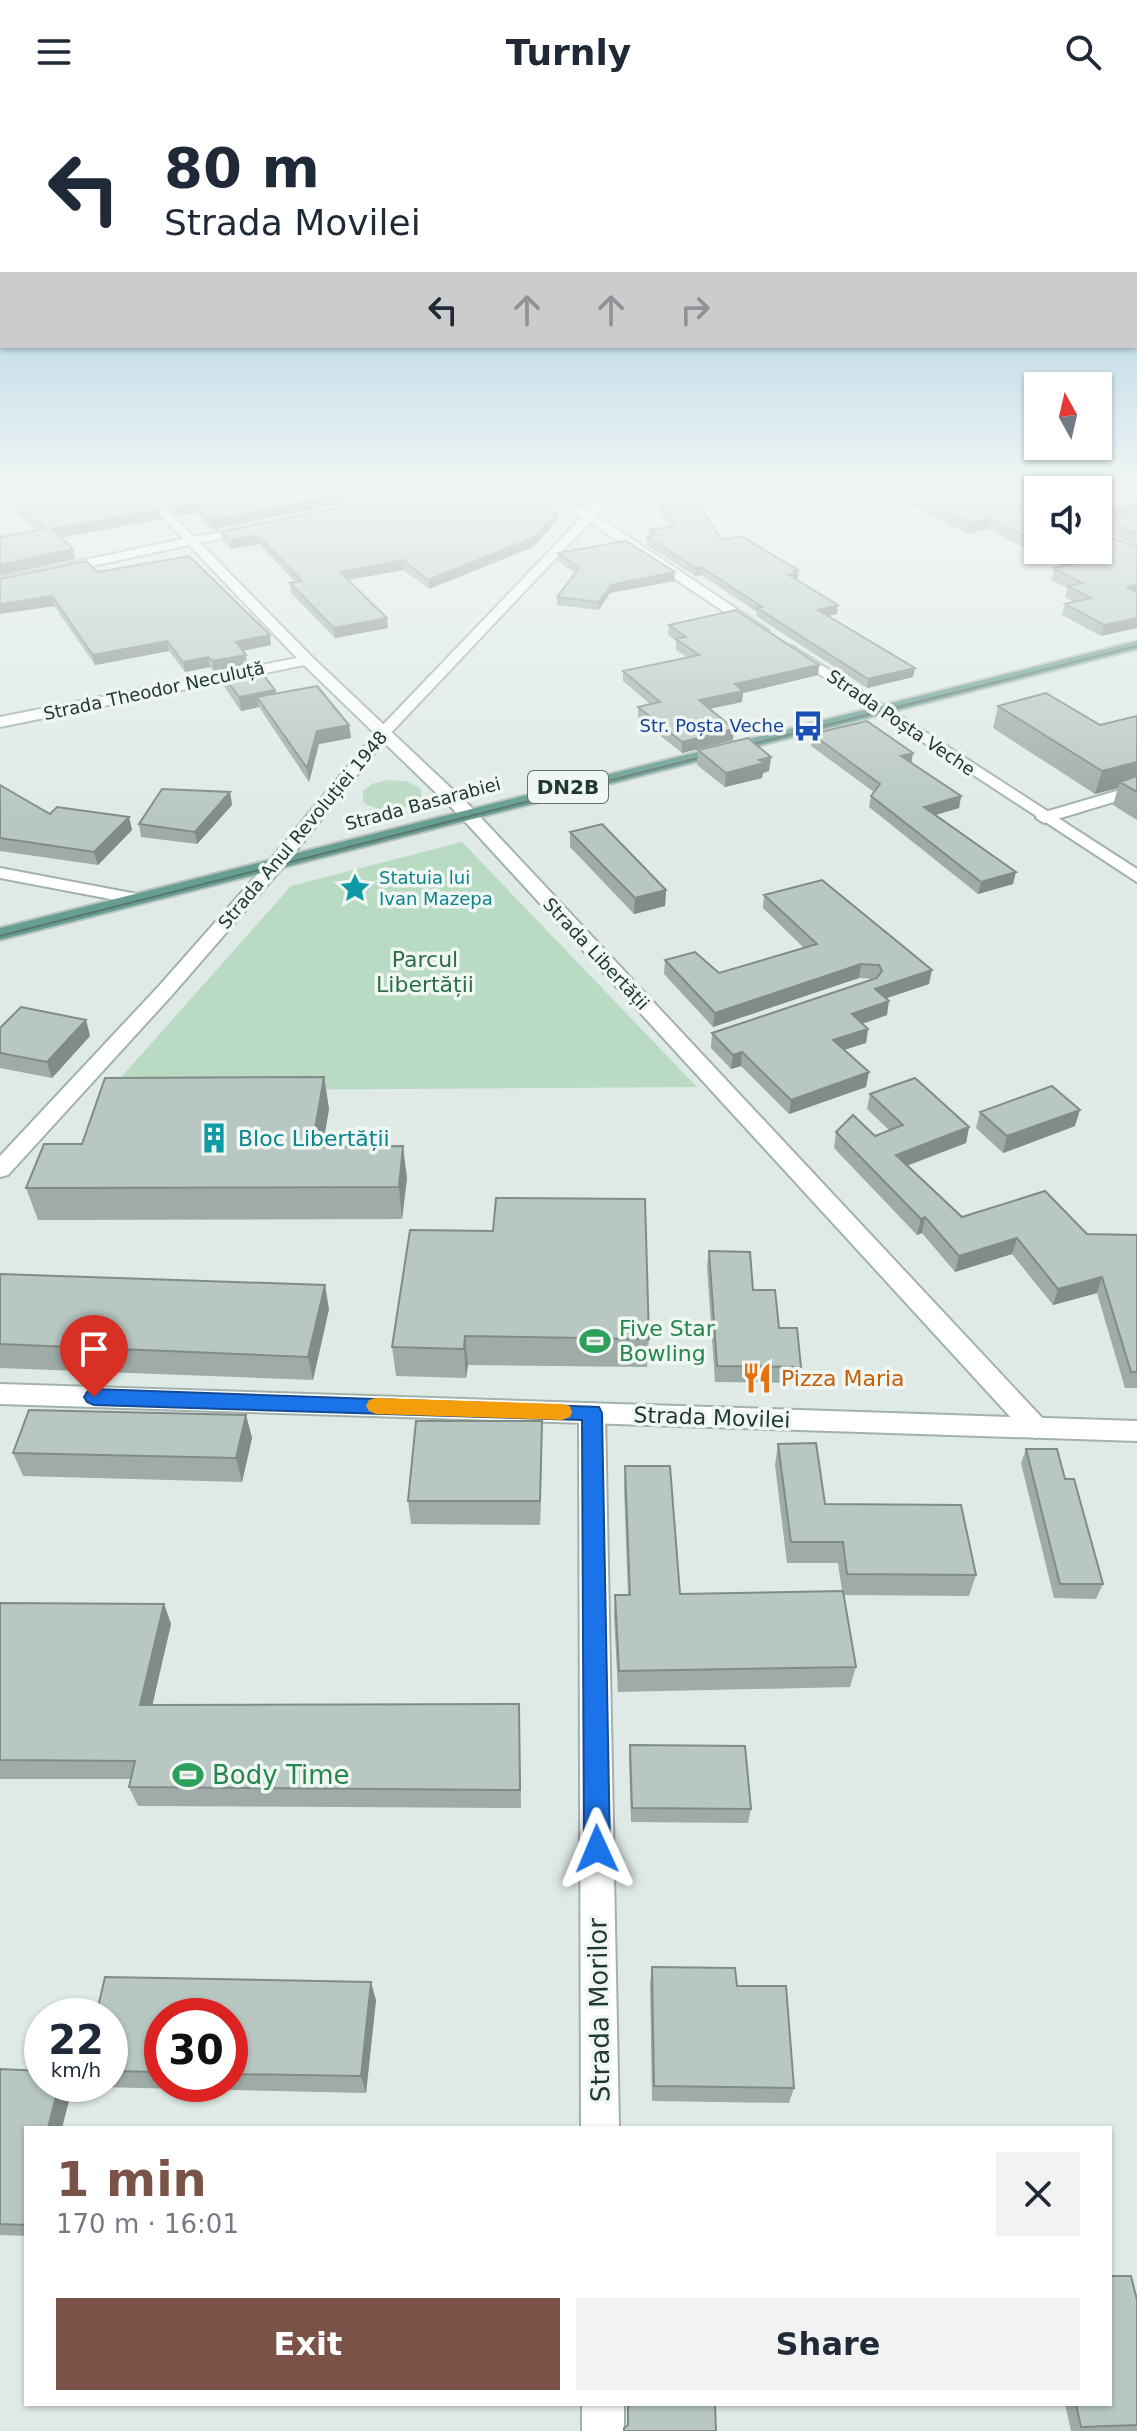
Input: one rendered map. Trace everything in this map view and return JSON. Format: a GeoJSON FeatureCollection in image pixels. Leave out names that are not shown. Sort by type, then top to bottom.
{"type":"FeatureCollection","features":[{"type":"Feature","properties":{"kind":"main road","name":"Strada Basarabiei"},"geometry":{"type":"LineString","coordinates":[[0,934],[466,813],[1137,645]]}},
{"type":"Feature","properties":{"kind":"street","name":"Strada Libertății"},"geometry":{"type":"LineString","coordinates":[[250,602],[466,813],[691,1045],[1036,1428]]}},
{"type":"Feature","properties":{"kind":"street","name":"Strada Anul Revoluției 1948"},"geometry":{"type":"LineString","coordinates":[[0,1170],[166,990],[277,863],[384,732],[508,602]]}},
{"type":"Feature","properties":{"kind":"street","name":"Strada Poșta Veche"},"geometry":{"type":"LineString","coordinates":[[718,602],[1137,877]]}},
{"type":"Feature","properties":{"kind":"street","name":"Strada Theodor Neculuță"},"geometry":{"type":"LineString","coordinates":[[0,722],[307,660]]}},
{"type":"Feature","properties":{"kind":"street"},"geometry":{"type":"LineString","coordinates":[[1044,818],[1137,790]]}},
{"type":"Feature","properties":{"kind":"street"},"geometry":{"type":"LineString","coordinates":[[0,873],[137,899]]}},
{"type":"Feature","properties":{"kind":"street","name":"Strada Movilei"},"geometry":{"type":"LineString","coordinates":[[0,1394],[1137,1431]]}},
{"type":"Feature","properties":{"kind":"street","name":"Strada Morilor"},"geometry":{"type":"LineString","coordinates":[[592,1413],[600,2126]]}},
{"type":"Feature","properties":{"kind":"street"},"geometry":{"type":"LineString","coordinates":[[603,2406],[603,2431]]}},
{"type":"Feature","properties":{"kind":"green space"},"geometry":{"type":"Polygon","coordinates":[[[387,780],[406,781],[420,788],[422,797],[409,806],[394,810],[363,802],[363,791],[372,784],[387,780]]]}},
{"type":"Feature","properties":{"kind":"green space","name":"Parcul Libertății"},"geometry":{"type":"Polygon","coordinates":[[[462,842],[697,1087],[109,1091],[291,886],[462,842]]]}},
{"type":"Feature","properties":{"kind":"building"},"geometry":{"type":"Polygon","coordinates":[[[56,602],[236,602],[270,635],[236,642],[246,655],[212,661],[208,657],[183,662],[167,641],[93,655],[56,602]]]}},
{"type":"Feature","properties":{"kind":"building"},"geometry":{"type":"Polygon","coordinates":[[[308,602],[370,602],[387,618],[334,628],[308,602]]]}},
{"type":"Feature","properties":{"kind":"building"},"geometry":{"type":"Polygon","coordinates":[[[754,602],[832,602],[838,605],[818,610],[915,668],[868,679],[757,608],[762,607],[754,602]]]}},
{"type":"Feature","properties":{"kind":"building"},"geometry":{"type":"Polygon","coordinates":[[[1137,602],[1137,618],[1104,625],[1065,604],[1137,602]]]}},
{"type":"Feature","properties":{"kind":"building"},"geometry":{"type":"Polygon","coordinates":[[[736,610],[819,665],[735,684],[743,691],[699,700],[734,729],[682,742],[638,707],[660,702],[623,671],[699,655],[676,639],[686,637],[669,625],[736,610]]]}},
{"type":"Feature","properties":{"kind":"building"},"geometry":{"type":"Polygon","coordinates":[[[255,664],[275,690],[239,697],[220,671],[255,664]]]}},
{"type":"Feature","properties":{"kind":"building"},"geometry":{"type":"Polygon","coordinates":[[[317,686],[349,725],[317,731],[307,768],[257,697],[317,686]]]}},
{"type":"Feature","properties":{"kind":"building"},"geometry":{"type":"Polygon","coordinates":[[[1046,693],[1100,725],[1137,716],[1137,762],[1102,771],[998,706],[1046,693]]]}},
{"type":"Feature","properties":{"kind":"building"},"geometry":{"type":"Polygon","coordinates":[[[867,721],[913,753],[901,756],[961,796],[924,807],[1016,872],[981,882],[871,796],[880,784],[812,734],[867,721]]]}},
{"type":"Feature","properties":{"kind":"building"},"geometry":{"type":"Polygon","coordinates":[[[748,738],[771,757],[759,760],[764,763],[726,773],[698,750],[748,738]]]}},
{"type":"Feature","properties":{"kind":"building"},"geometry":{"type":"Polygon","coordinates":[[[1137,776],[1137,792],[1120,782],[1137,776]]]}},
{"type":"Feature","properties":{"kind":"building"},"geometry":{"type":"Polygon","coordinates":[[[0,785],[50,814],[57,807],[129,817],[94,852],[0,838],[0,785]]]}},
{"type":"Feature","properties":{"kind":"building"},"geometry":{"type":"Polygon","coordinates":[[[162,789],[230,792],[195,832],[139,824],[162,789]]]}},
{"type":"Feature","properties":{"kind":"building"},"geometry":{"type":"Polygon","coordinates":[[[602,824],[666,890],[635,898],[570,832],[602,824]]]}},
{"type":"Feature","properties":{"kind":"building"},"geometry":{"type":"Polygon","coordinates":[[[822,880],[932,970],[875,989],[889,1001],[852,1014],[868,1029],[833,1040],[869,1072],[791,1100],[742,1052],[733,1055],[712,1033],[877,978],[882,971],[879,965],[861,964],[715,1013],[665,960],[695,952],[719,973],[817,944],[764,895],[822,880]]]}},
{"type":"Feature","properties":{"kind":"building"},"geometry":{"type":"Polygon","coordinates":[[[21,1007],[86,1020],[47,1062],[0,1053],[0,1028],[21,1007]]]}},
{"type":"Feature","properties":{"kind":"building"},"geometry":{"type":"Polygon","coordinates":[[[324,1077],[312,1147],[403,1146],[399,1187],[26,1188],[44,1144],[82,1144],[105,1078],[324,1077]]]}},
{"type":"Feature","properties":{"kind":"building"},"geometry":{"type":"Polygon","coordinates":[[[915,1078],[969,1127],[896,1155],[962,1217],[1045,1191],[1087,1234],[1137,1235],[1137,1372],[1131,1372],[1102,1277],[1058,1289],[1017,1238],[959,1256],[925,1217],[921,1219],[836,1132],[853,1115],[875,1136],[903,1125],[870,1094],[915,1078]]]}},
{"type":"Feature","properties":{"kind":"building"},"geometry":{"type":"Polygon","coordinates":[[[1052,1086],[1080,1110],[1007,1136],[980,1112],[1052,1086]]]}},
{"type":"Feature","properties":{"kind":"building"},"geometry":{"type":"Polygon","coordinates":[[[496,1198],[645,1199],[649,1339],[465,1336],[464,1349],[392,1347],[410,1230],[493,1231],[496,1198]]]}},
{"type":"Feature","properties":{"kind":"building"},"geometry":{"type":"Polygon","coordinates":[[[709,1251],[750,1252],[753,1290],[775,1290],[779,1328],[797,1328],[801,1367],[717,1366],[709,1251]]]}},
{"type":"Feature","properties":{"kind":"building"},"geometry":{"type":"Polygon","coordinates":[[[0,1274],[325,1285],[308,1357],[0,1344],[0,1274]]]}},
{"type":"Feature","properties":{"kind":"building"},"geometry":{"type":"Polygon","coordinates":[[[29,1410],[246,1415],[236,1458],[13,1453],[29,1410]]]}},
{"type":"Feature","properties":{"kind":"building"},"geometry":{"type":"Polygon","coordinates":[[[416,1421],[542,1421],[540,1501],[408,1501],[416,1421]]]}},
{"type":"Feature","properties":{"kind":"building"},"geometry":{"type":"Polygon","coordinates":[[[816,1443],[825,1504],[961,1505],[976,1575],[847,1574],[843,1542],[791,1542],[778,1444],[816,1443]]]}},
{"type":"Feature","properties":{"kind":"building"},"geometry":{"type":"Polygon","coordinates":[[[1026,1449],[1057,1449],[1065,1479],[1074,1479],[1103,1584],[1060,1584],[1026,1449]]]}},
{"type":"Feature","properties":{"kind":"building"},"geometry":{"type":"Polygon","coordinates":[[[625,1466],[670,1466],[680,1594],[843,1591],[856,1667],[619,1671],[615,1595],[630,1595],[625,1466]]]}},
{"type":"Feature","properties":{"kind":"building"},"geometry":{"type":"Polygon","coordinates":[[[0,1603],[164,1604],[140,1705],[519,1704],[520,1790],[129,1787],[135,1761],[0,1760],[0,1603]]]}},
{"type":"Feature","properties":{"kind":"building"},"geometry":{"type":"Polygon","coordinates":[[[630,1745],[745,1746],[751,1809],[632,1808],[630,1745]]]}},
{"type":"Feature","properties":{"kind":"building"},"geometry":{"type":"Polygon","coordinates":[[[652,1967],[735,1968],[737,1986],[786,1986],[794,2088],[654,2086],[652,1967]]]}},
{"type":"Feature","properties":{"kind":"building"},"geometry":{"type":"Polygon","coordinates":[[[105,1977],[371,1982],[361,2076],[248,2074],[248,1998],[144,1998],[144,2072],[128,2071],[128,1998],[100,1998],[105,1977]]]}},
{"type":"Feature","properties":{"kind":"building"},"geometry":{"type":"Polygon","coordinates":[[[0,2069],[24,2070],[24,2102],[54,2102],[48,2126],[24,2126],[24,2225],[0,2224],[0,2069]]]}},
{"type":"Feature","properties":{"kind":"building"},"geometry":{"type":"Polygon","coordinates":[[[1112,2276],[1131,2276],[1137,2300],[1137,2425],[1081,2427],[1076,2406],[1112,2406],[1112,2276]]]}},
{"type":"Feature","properties":{"kind":"building"},"geometry":{"type":"Polygon","coordinates":[[[628,2406],[715,2406],[716,2431],[624,2431],[628,2425],[628,2406]]]}},
{"type":"Feature","properties":{"kind":"tram line"},"geometry":{"type":"LineString","coordinates":[[0,936],[1137,646]]}},
{"type":"Feature","properties":{"kind":"slow traffic"},"geometry":{"type":"LineString","coordinates":[[376,1406],[562,1412]]}},
{"type":"Feature","properties":{"kind":"place","name":"Str. Poșta Veche"},"geometry":{"type":"Point","coordinates":[808,726]}},
{"type":"Feature","properties":{"kind":"place","name":"Statuia lui Ivan Mazepa"},"geometry":{"type":"Point","coordinates":[355,888]}},
{"type":"Feature","properties":{"kind":"place","name":"Bloc Libertății"},"geometry":{"type":"Point","coordinates":[214,1138]}},
{"type":"Feature","properties":{"kind":"place","name":"Five Star Bowling"},"geometry":{"type":"Point","coordinates":[595,1341]}},
{"type":"Feature","properties":{"kind":"place","name":"Pizza Maria"},"geometry":{"type":"Point","coordinates":[757,1378]}},
{"type":"Feature","properties":{"kind":"place","name":"Body Time"},"geometry":{"type":"Point","coordinates":[188,1775]}},
{"type":"Feature","properties":{"kind":"route"},"geometry":{"type":"LineString","coordinates":[[94,1397],[592,1413],[597,1849]]}}]}
